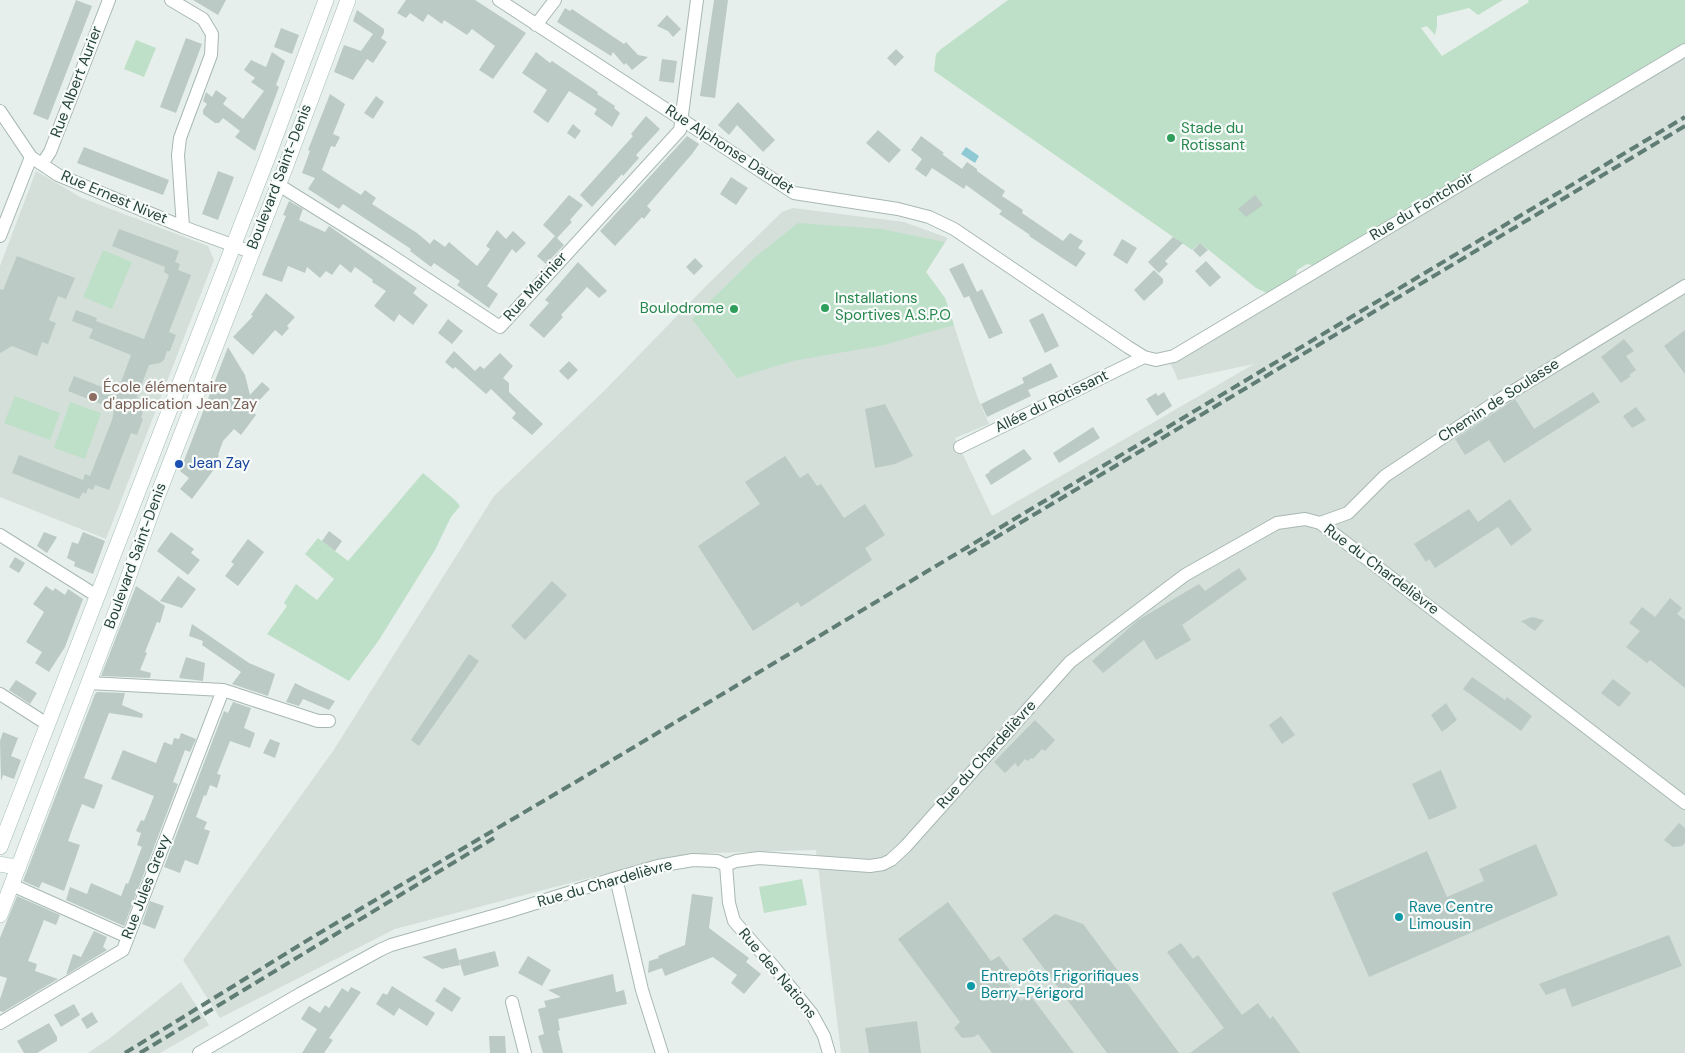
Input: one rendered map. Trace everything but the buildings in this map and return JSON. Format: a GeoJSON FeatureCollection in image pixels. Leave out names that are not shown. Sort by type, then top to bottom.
{"type":"FeatureCollection","features":[{"type":"Feature","properties":{"kind":"main road","name":"Boulevard Saint-Denis"},"geometry":{"type":"LineString","coordinates":[[0,847],[233,246],[326,0]]}},
{"type":"Feature","properties":{"kind":"main road","name":"Boulevard Saint-Denis"},"geometry":{"type":"LineString","coordinates":[[0,916],[7,887],[19,866],[118,606],[157,497],[348,0]]}},
{"type":"Feature","properties":{"kind":"main road"},"geometry":{"type":"LineString","coordinates":[[97,596],[118,606]]}},
{"type":"Feature","properties":{"kind":"main road"},"geometry":{"type":"LineString","coordinates":[[47,724],[69,733]]}},
{"type":"Feature","properties":{"kind":"main road"},"geometry":{"type":"LineString","coordinates":[[0,864],[19,866]]}},
{"type":"Feature","properties":{"kind":"street","name":"Rue Albert Aurier"},"geometry":{"type":"LineString","coordinates":[[42,164],[50,152],[109,0]]}},
{"type":"Feature","properties":{"kind":"street"},"geometry":{"type":"LineString","coordinates":[[171,0],[203,19],[212,34],[211,55],[180,138],[178,155],[183,227]]}},
{"type":"Feature","properties":{"kind":"street","name":"Rue Alphonse Daudet"},"geometry":{"type":"LineString","coordinates":[[499,0],[794,193],[898,209],[929,217],[954,229],[1150,359]]}},
{"type":"Feature","properties":{"kind":"street"},"geometry":{"type":"LineString","coordinates":[[536,25],[555,0]]}},
{"type":"Feature","properties":{"kind":"street"},"geometry":{"type":"LineString","coordinates":[[682,120],[697,0]]}},
{"type":"Feature","properties":{"kind":"street","name":"Rue du Fontchoir"},"geometry":{"type":"LineString","coordinates":[[1150,359],[1174,356],[1685,50]]}},
{"type":"Feature","properties":{"kind":"street","name":"Rue Ernest Nivet"},"geometry":{"type":"LineString","coordinates":[[0,111],[31,156],[72,181],[183,227],[251,252]]}},
{"type":"Feature","properties":{"kind":"street","name":"Rue Marinier"},"geometry":{"type":"LineString","coordinates":[[282,187],[500,327],[680,130],[682,120]]}},
{"type":"Feature","properties":{"kind":"street"},"geometry":{"type":"LineString","coordinates":[[0,236],[31,156]]}},
{"type":"Feature","properties":{"kind":"street","name":"Chemin de Soulasse"},"geometry":{"type":"LineString","coordinates":[[1320,523],[1348,513],[1385,476],[1401,465],[1502,398],[1685,286]]}},
{"type":"Feature","properties":{"kind":"street","name":"Allée du Rotissant"},"geometry":{"type":"LineString","coordinates":[[960,447],[1150,359]]}},
{"type":"Feature","properties":{"kind":"street","name":"Rue du Chardelièvre"},"geometry":{"type":"LineString","coordinates":[[199,1053],[380,950],[408,939],[508,912],[658,866],[693,860],[717,861],[726,865],[736,861],[758,858],[870,866],[884,864],[906,846],[1070,662],[1185,575],[1277,523],[1305,519],[1320,523],[1685,803]]}},
{"type":"Feature","properties":{"kind":"street"},"geometry":{"type":"LineString","coordinates":[[0,535],[97,596]]}},
{"type":"Feature","properties":{"kind":"street"},"geometry":{"type":"LineString","coordinates":[[88,683],[223,690],[318,721],[330,722]]}},
{"type":"Feature","properties":{"kind":"street","name":"Rue Jules Grevy"},"geometry":{"type":"LineString","coordinates":[[0,1024],[123,950],[223,690]]}},
{"type":"Feature","properties":{"kind":"street"},"geometry":{"type":"LineString","coordinates":[[0,694],[47,724]]}},
{"type":"Feature","properties":{"kind":"street","name":"Rue des Nations"},"geometry":{"type":"LineString","coordinates":[[726,865],[728,903],[734,921],[812,1014],[824,1036],[829,1053]]}},
{"type":"Feature","properties":{"kind":"street"},"geometry":{"type":"LineString","coordinates":[[616,878],[642,990],[662,1053]]}},
{"type":"Feature","properties":{"kind":"street"},"geometry":{"type":"LineString","coordinates":[[7,887],[128,937]]}},
{"type":"Feature","properties":{"kind":"street"},"geometry":{"type":"LineString","coordinates":[[512,1002],[525,1053]]}},
{"type":"Feature","properties":{"kind":"shaded area"},"geometry":{"type":"Polygon","coordinates":[[[1685,57],[1685,1053],[841,1053],[816,850],[712,853],[608,873],[395,929],[220,1018],[183,960],[333,751],[494,496],[605,390],[708,284],[782,212],[793,208],[904,222],[948,238],[926,272],[945,298],[977,396],[989,424],[955,438],[992,516],[1254,364],[1178,380],[1170,362],[1685,57]]]}},
{"type":"Feature","properties":{"kind":"shaded area"},"geometry":{"type":"Polygon","coordinates":[[[36,171],[82,198],[208,246],[214,260],[106,539],[0,497],[0,266],[36,171]]]}},
{"type":"Feature","properties":{"kind":"shaded area"},"geometry":{"type":"Polygon","coordinates":[[[181,982],[209,1025],[160,1053],[88,1053],[110,1038],[181,982]]]}},
{"type":"Feature","properties":{"kind":"green space","name":"Stade du Rotissant"},"geometry":{"type":"Polygon","coordinates":[[[1008,0],[1503,0],[1478,15],[1469,8],[1437,16],[1435,35],[1427,26],[1421,28],[1442,56],[1529,2],[1528,0],[1685,0],[1685,43],[1316,266],[1307,264],[1297,270],[1295,279],[1269,294],[1256,288],[1200,243],[1192,250],[934,71],[936,54],[941,49],[1008,0]]]}},
{"type":"Feature","properties":{"kind":"green space"},"geometry":{"type":"Polygon","coordinates":[[[136,40],[156,48],[144,77],[124,69],[136,40]]]}},
{"type":"Feature","properties":{"kind":"green space","name":"Installations Sportives A.S.P.O"},"geometry":{"type":"Polygon","coordinates":[[[798,223],[881,229],[945,242],[926,272],[945,298],[954,325],[884,345],[793,361],[737,378],[692,319],[754,258],[798,223]]]}},
{"type":"Feature","properties":{"kind":"green space"},"geometry":{"type":"Polygon","coordinates":[[[103,250],[132,262],[112,309],[83,297],[103,250]]]}},
{"type":"Feature","properties":{"kind":"green space"},"geometry":{"type":"Polygon","coordinates":[[[15,396],[60,413],[50,440],[4,423],[15,396]]]}},
{"type":"Feature","properties":{"kind":"green space"},"geometry":{"type":"Polygon","coordinates":[[[70,402],[101,413],[85,459],[54,448],[70,402]]]}},
{"type":"Feature","properties":{"kind":"green space"},"geometry":{"type":"Polygon","coordinates":[[[423,473],[460,506],[451,517],[435,550],[379,640],[349,681],[267,634],[287,606],[284,603],[296,584],[317,600],[334,579],[305,554],[318,538],[348,561],[423,473]]]}},
{"type":"Feature","properties":{"kind":"green space"},"geometry":{"type":"Polygon","coordinates":[[[802,879],[807,905],[764,913],[759,887],[802,879]]]}},
{"type":"Feature","properties":{"kind":"water"},"geometry":{"type":"Polygon","coordinates":[[[966,147],[979,156],[975,163],[961,154],[966,147]]]}},
{"type":"Feature","properties":{"kind":"railway"},"geometry":{"type":"LineString","coordinates":[[125,1053],[316,935],[579,780],[1685,117]]}},
{"type":"Feature","properties":{"kind":"railway"},"geometry":{"type":"LineString","coordinates":[[968,554],[1685,126]]}},
{"type":"Feature","properties":{"kind":"railway"},"geometry":{"type":"LineString","coordinates":[[140,1053],[494,838]]}},
{"type":"Feature","properties":{"kind":"place","name":"Stade du Rotissant"},"geometry":{"type":"Point","coordinates":[1171,138]}},
{"type":"Feature","properties":{"kind":"place","name":"Installations Sportives A.S.P.O"},"geometry":{"type":"Point","coordinates":[825,308]}},
{"type":"Feature","properties":{"kind":"place","name":"Boulodrome"},"geometry":{"type":"Point","coordinates":[734,309]}},
{"type":"Feature","properties":{"kind":"place","name":"École élémentaire d'application Jean Zay"},"geometry":{"type":"Point","coordinates":[93,397]}},
{"type":"Feature","properties":{"kind":"place","name":"Jean Zay"},"geometry":{"type":"Point","coordinates":[179,464]}},
{"type":"Feature","properties":{"kind":"place","name":"Rave Centre Limousin"},"geometry":{"type":"Point","coordinates":[1399,917]}},
{"type":"Feature","properties":{"kind":"place","name":"Entrepôts Frigorifiques Berry-Périgord"},"geometry":{"type":"Point","coordinates":[971,986]}}]}
